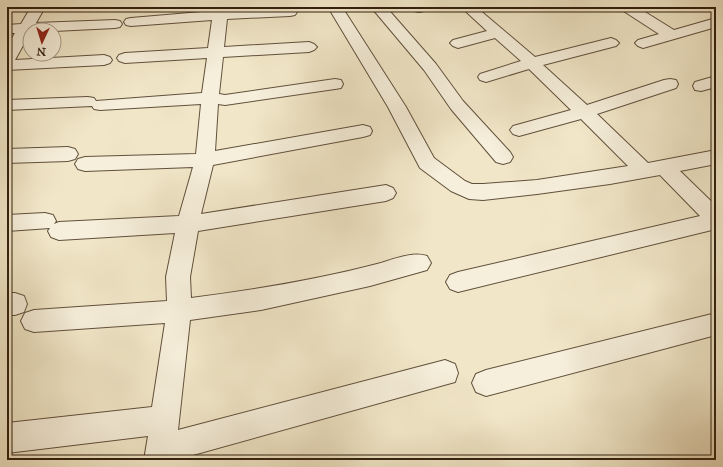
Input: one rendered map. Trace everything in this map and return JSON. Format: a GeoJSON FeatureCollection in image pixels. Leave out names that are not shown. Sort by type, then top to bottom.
{"type":"FeatureCollection","features":[{"type":"Feature","properties":{"kind":"street"},"geometry":{"type":"LineString","coordinates":[[29,22],[38,7]]}},
{"type":"Feature","properties":{"kind":"street"},"geometry":{"type":"LineString","coordinates":[[335,7],[397,107],[427,163],[458,186],[469,191],[483,192],[610,178],[716,157]]}},
{"type":"Feature","properties":{"kind":"street"},"geometry":{"type":"LineString","coordinates":[[378,7],[430,67],[457,105],[503,157]]}},
{"type":"Feature","properties":{"kind":"street"},"geometry":{"type":"LineString","coordinates":[[468,7],[532,63],[584,112],[716,220]]}},
{"type":"Feature","properties":{"kind":"street"},"geometry":{"type":"LineString","coordinates":[[627,7],[672,35]]}},
{"type":"Feature","properties":{"kind":"street"},"geometry":{"type":"LineString","coordinates":[[131,22],[221,11],[290,12]]}},
{"type":"Feature","properties":{"kind":"street"},"geometry":{"type":"LineString","coordinates":[[221,11],[210,98],[205,160],[188,224],[178,277],[179,311],[160,454],[445,373]]}},
{"type":"Feature","properties":{"kind":"street"},"geometry":{"type":"LineString","coordinates":[[644,43],[716,22]]}},
{"type":"Feature","properties":{"kind":"street"},"geometry":{"type":"LineString","coordinates":[[62,26],[115,24]]}},
{"type":"Feature","properties":{"kind":"street"},"geometry":{"type":"LineString","coordinates":[[7,29],[22,28]]}},
{"type":"Feature","properties":{"kind":"street"},"geometry":{"type":"LineString","coordinates":[[458,43],[498,33]]}},
{"type":"Feature","properties":{"kind":"street"},"geometry":{"type":"LineString","coordinates":[[7,60],[22,35]]}},
{"type":"Feature","properties":{"kind":"street"},"geometry":{"type":"LineString","coordinates":[[486,77],[532,63],[611,43]]}},
{"type":"Feature","properties":{"kind":"street"},"geometry":{"type":"LineString","coordinates":[[125,58],[309,47]]}},
{"type":"Feature","properties":{"kind":"street"},"geometry":{"type":"LineString","coordinates":[[7,65],[104,60]]}},
{"type":"Feature","properties":{"kind":"street"},"geometry":{"type":"LineString","coordinates":[[7,105],[210,98],[225,100],[335,84]]}},
{"type":"Feature","properties":{"kind":"street"},"geometry":{"type":"LineString","coordinates":[[518,130],[584,112],[670,84]]}},
{"type":"Feature","properties":{"kind":"street"},"geometry":{"type":"LineString","coordinates":[[85,164],[205,160],[363,131]]}},
{"type":"Feature","properties":{"kind":"street"},"geometry":{"type":"LineString","coordinates":[[7,156],[68,154]]}},
{"type":"Feature","properties":{"kind":"street"},"geometry":{"type":"LineString","coordinates":[[7,223],[52,226],[188,224],[386,193]]}},
{"type":"Feature","properties":{"kind":"street"},"geometry":{"type":"LineString","coordinates":[[458,282],[716,220]]}},
{"type":"Feature","properties":{"kind":"street"},"geometry":{"type":"LineString","coordinates":[[34,321],[179,311],[262,299],[370,276],[419,263]]}},
{"type":"Feature","properties":{"kind":"street"},"geometry":{"type":"LineString","coordinates":[[486,383],[716,324]]}},
{"type":"Feature","properties":{"kind":"street"},"geometry":{"type":"LineString","coordinates":[[7,438],[164,420]]}}]}
